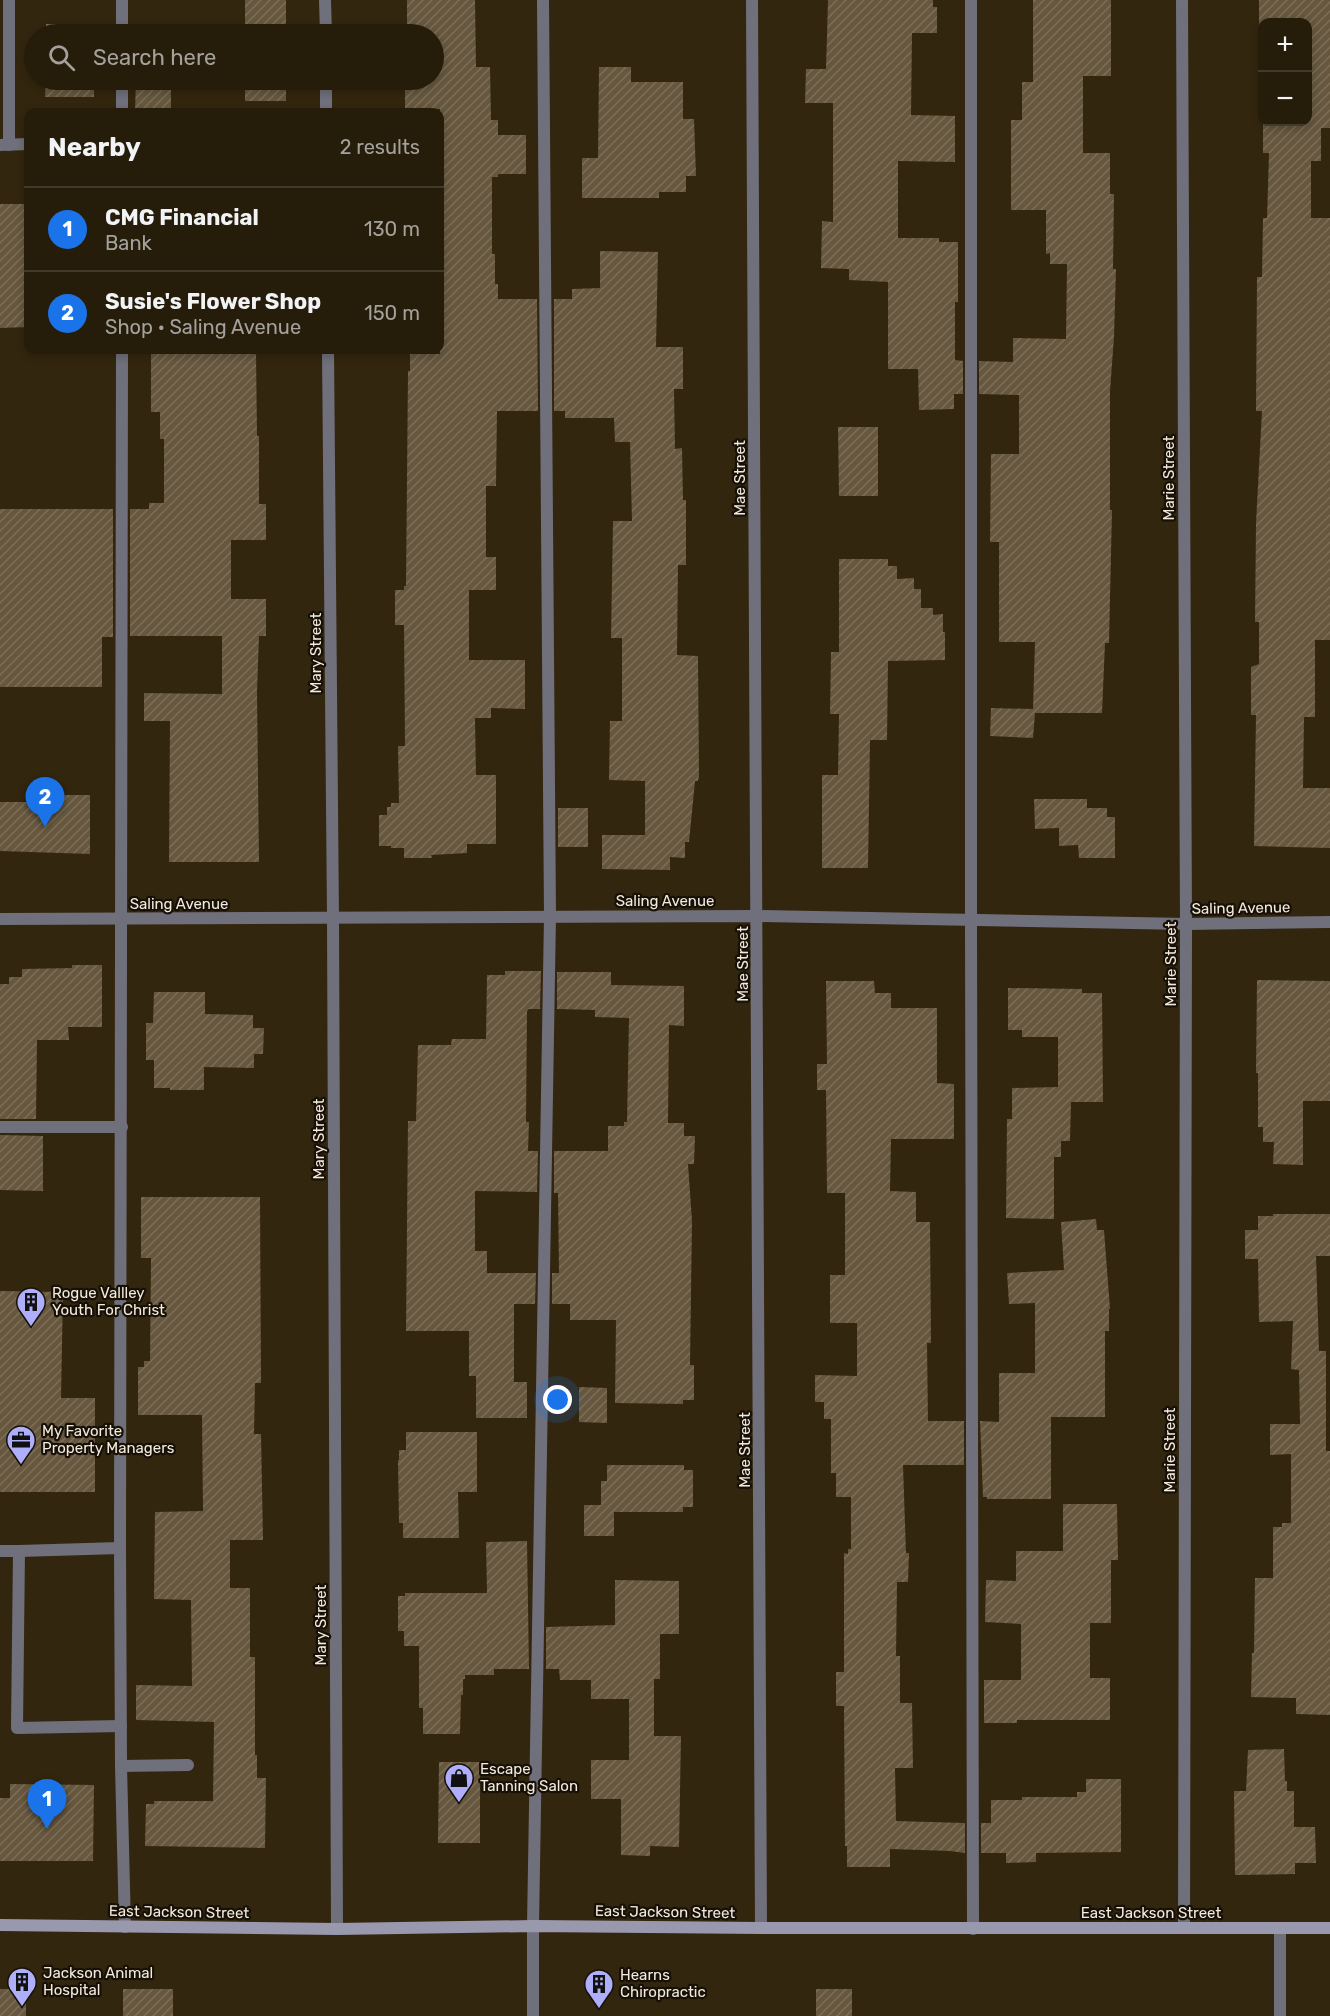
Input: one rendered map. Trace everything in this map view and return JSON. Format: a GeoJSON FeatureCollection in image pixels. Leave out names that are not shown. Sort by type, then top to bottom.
{"type":"FeatureCollection","features":[{"type":"Feature","properties":{"kind":"street"},"geometry":{"type":"LineString","coordinates":[[9,0],[4,145],[24,144]]}},
{"type":"Feature","properties":{"kind":"street"},"geometry":{"type":"LineString","coordinates":[[122,0],[122,24]]}},
{"type":"Feature","properties":{"kind":"street"},"geometry":{"type":"LineString","coordinates":[[325,0],[326,24]]}},
{"type":"Feature","properties":{"kind":"street"},"geometry":{"type":"LineString","coordinates":[[533,2016],[550,916],[543,0]]}},
{"type":"Feature","properties":{"kind":"street","name":"Mae Street"},"geometry":{"type":"LineString","coordinates":[[752,0],[761,1928]]}},
{"type":"Feature","properties":{"kind":"street"},"geometry":{"type":"LineString","coordinates":[[971,0],[973,1929]]}},
{"type":"Feature","properties":{"kind":"street","name":"Marie Street"},"geometry":{"type":"LineString","coordinates":[[1182,0],[1186,924],[1184,1928]]}},
{"type":"Feature","properties":{"kind":"street"},"geometry":{"type":"LineString","coordinates":[[122,90],[122,108]]}},
{"type":"Feature","properties":{"kind":"street"},"geometry":{"type":"LineString","coordinates":[[326,90],[326,108]]}},
{"type":"Feature","properties":{"kind":"street"},"geometry":{"type":"LineString","coordinates":[[122,354],[120,1548],[121,1766],[125,1927]]}},
{"type":"Feature","properties":{"kind":"street","name":"Mary Street"},"geometry":{"type":"LineString","coordinates":[[328,354],[338,1929]]}},
{"type":"Feature","properties":{"kind":"street","name":"Saling Avenue"},"geometry":{"type":"LineString","coordinates":[[0,919],[757,916],[1186,924],[1330,922]]}},
{"type":"Feature","properties":{"kind":"street"},"geometry":{"type":"LineString","coordinates":[[0,1127],[122,1127]]}},
{"type":"Feature","properties":{"kind":"street"},"geometry":{"type":"LineString","coordinates":[[0,1551],[120,1548]]}},
{"type":"Feature","properties":{"kind":"street"},"geometry":{"type":"LineString","coordinates":[[19,1551],[17,1728],[121,1726]]}},
{"type":"Feature","properties":{"kind":"street"},"geometry":{"type":"LineString","coordinates":[[121,1766],[188,1765]]}},
{"type":"Feature","properties":{"kind":"street","name":"East Jackson Street"},"geometry":{"type":"LineString","coordinates":[[0,1925],[338,1929],[533,1926],[973,1929],[1330,1928]]}},
{"type":"Feature","properties":{"kind":"street"},"geometry":{"type":"LineString","coordinates":[[1280,1929],[1280,2016]]}},
{"type":"Feature","properties":{"kind":"building"},"geometry":{"type":"Polygon","coordinates":[[[245,0],[286,0],[286,24],[245,24],[245,0]]]}},
{"type":"Feature","properties":{"kind":"building"},"geometry":{"type":"Polygon","coordinates":[[[407,0],[475,0],[476,67],[490,67],[491,120],[498,120],[498,135],[526,135],[526,174],[498,174],[498,177],[492,177],[492,254],[495,254],[495,284],[498,284],[498,299],[537,299],[538,411],[497,411],[496,486],[486,486],[486,557],[496,557],[496,590],[469,590],[469,660],[525,660],[525,709],[491,708],[491,718],[475,718],[476,775],[496,775],[496,844],[467,844],[467,853],[431,855],[432,858],[404,858],[404,848],[379,846],[379,815],[387,815],[387,807],[391,807],[391,803],[399,803],[398,746],[405,746],[404,625],[395,625],[395,590],[404,590],[406,586],[410,354],[444,354],[444,108],[405,108],[405,90],[444,90],[444,24],[407,24],[407,0]]]}},
{"type":"Feature","properties":{"kind":"building"},"geometry":{"type":"Polygon","coordinates":[[[828,0],[933,0],[933,7],[937,7],[937,33],[912,33],[911,115],[955,116],[955,162],[898,161],[898,238],[939,238],[939,242],[958,242],[955,360],[963,361],[963,394],[954,394],[954,409],[919,410],[918,369],[888,369],[888,282],[849,280],[849,269],[821,268],[822,221],[833,222],[833,103],[805,103],[806,69],[826,69],[828,0]]]}},
{"type":"Feature","properties":{"kind":"building"},"geometry":{"type":"Polygon","coordinates":[[[1033,0],[1111,0],[1111,76],[1083,76],[1083,153],[1110,153],[1110,194],[1114,194],[1113,269],[1116,269],[1110,391],[1110,510],[1112,510],[1109,643],[1105,643],[1102,713],[1035,713],[1033,738],[990,736],[991,708],[1033,709],[1035,642],[999,642],[999,542],[990,542],[991,454],[1019,454],[1019,395],[979,394],[979,361],[1013,362],[1013,338],[1066,339],[1067,264],[1050,264],[1050,253],[1046,254],[1046,210],[1011,210],[1011,120],[1022,120],[1022,82],[1033,82],[1033,0]]]}},
{"type":"Feature","properties":{"kind":"building"},"geometry":{"type":"Polygon","coordinates":[[[1259,0],[1330,0],[1330,128],[1321,128],[1321,161],[1311,161],[1311,218],[1330,218],[1330,640],[1315,640],[1315,717],[1304,717],[1303,788],[1330,788],[1330,848],[1254,846],[1256,715],[1251,715],[1251,667],[1259,664],[1259,622],[1255,622],[1256,523],[1262,411],[1256,411],[1257,277],[1262,277],[1263,218],[1267,218],[1269,153],[1263,153],[1263,126],[1312,126],[1312,18],[1259,18],[1259,0]]]}},
{"type":"Feature","properties":{"kind":"building"},"geometry":{"type":"Polygon","coordinates":[[[599,67],[631,67],[631,82],[683,82],[683,119],[694,119],[696,176],[686,176],[686,192],[659,192],[659,198],[582,198],[582,158],[598,158],[599,67]]]}},
{"type":"Feature","properties":{"kind":"building"},"geometry":{"type":"Polygon","coordinates":[[[45,90],[94,90],[94,97],[45,97],[45,90]]]}},
{"type":"Feature","properties":{"kind":"building"},"geometry":{"type":"Polygon","coordinates":[[[136,90],[171,90],[171,108],[135,108],[136,90]]]}},
{"type":"Feature","properties":{"kind":"building"},"geometry":{"type":"Polygon","coordinates":[[[245,90],[286,90],[286,101],[245,101],[245,90]]]}},
{"type":"Feature","properties":{"kind":"building"},"geometry":{"type":"Polygon","coordinates":[[[0,204],[24,204],[24,327],[0,328],[0,204]]]}},
{"type":"Feature","properties":{"kind":"building"},"geometry":{"type":"Polygon","coordinates":[[[600,251],[658,252],[656,347],[683,347],[683,389],[674,389],[675,449],[682,448],[683,500],[686,500],[686,565],[678,565],[677,655],[698,656],[699,776],[698,781],[695,781],[689,842],[685,842],[685,858],[670,857],[670,870],[602,869],[602,835],[645,835],[645,781],[609,780],[610,721],[622,721],[622,638],[611,638],[613,521],[632,521],[630,442],[615,442],[614,418],[565,418],[565,411],[554,411],[554,299],[572,299],[572,289],[600,288],[600,251]]]}},
{"type":"Feature","properties":{"kind":"building"},"geometry":{"type":"Polygon","coordinates":[[[151,354],[256,354],[259,504],[266,504],[266,540],[231,540],[231,599],[266,599],[266,636],[259,636],[257,692],[259,862],[169,862],[170,721],[144,721],[144,693],[222,694],[222,636],[130,636],[130,509],[149,509],[149,503],[164,503],[164,439],[160,439],[160,412],[151,412],[151,354]]]}},
{"type":"Feature","properties":{"kind":"building"},"geometry":{"type":"Polygon","coordinates":[[[838,427],[878,427],[878,496],[839,496],[838,427]]]}},
{"type":"Feature","properties":{"kind":"building"},"geometry":{"type":"Polygon","coordinates":[[[0,509],[113,509],[113,637],[102,637],[102,687],[0,687],[0,509]]]}},
{"type":"Feature","properties":{"kind":"building"},"geometry":{"type":"Polygon","coordinates":[[[839,559],[888,559],[888,566],[897,566],[897,579],[914,578],[914,589],[921,589],[921,608],[933,608],[933,615],[943,614],[943,632],[945,632],[945,660],[888,661],[887,740],[870,740],[868,868],[822,868],[822,775],[838,775],[839,714],[830,714],[831,652],[839,652],[839,559]]]}},
{"type":"Feature","properties":{"kind":"building"},"geometry":{"type":"Polygon","coordinates":[[[40,795],[90,795],[90,854],[0,851],[0,802],[40,802],[40,795]]]}},
{"type":"Feature","properties":{"kind":"building"},"geometry":{"type":"Polygon","coordinates":[[[1034,799],[1087,799],[1087,808],[1107,808],[1107,817],[1115,817],[1115,858],[1079,858],[1078,845],[1059,846],[1059,828],[1035,829],[1034,799]]]}},
{"type":"Feature","properties":{"kind":"building"},"geometry":{"type":"Polygon","coordinates":[[[558,808],[588,808],[588,847],[558,847],[558,808]]]}},
{"type":"Feature","properties":{"kind":"building"},"geometry":{"type":"Polygon","coordinates":[[[72,965],[102,965],[102,1027],[68,1027],[69,1040],[37,1040],[36,1119],[0,1119],[0,984],[9,984],[9,977],[22,977],[22,969],[72,968],[72,965]]]}},
{"type":"Feature","properties":{"kind":"building"},"geometry":{"type":"Polygon","coordinates":[[[505,971],[541,971],[540,1009],[527,1011],[526,1122],[529,1122],[528,1151],[538,1151],[537,1192],[475,1191],[475,1251],[487,1251],[487,1273],[536,1273],[535,1304],[514,1304],[514,1382],[527,1382],[527,1418],[476,1418],[476,1376],[469,1376],[469,1331],[406,1331],[408,1121],[416,1121],[418,1045],[451,1045],[452,1039],[486,1039],[487,975],[505,975],[505,971]]]}},
{"type":"Feature","properties":{"kind":"building"},"geometry":{"type":"Polygon","coordinates":[[[557,972],[611,972],[611,985],[684,986],[684,1026],[669,1025],[668,1123],[684,1123],[684,1136],[695,1136],[694,1164],[688,1164],[692,1221],[690,1365],[694,1365],[694,1400],[683,1400],[683,1404],[615,1403],[616,1320],[570,1320],[570,1304],[552,1304],[552,1273],[559,1273],[558,1193],[554,1193],[554,1151],[608,1151],[608,1126],[624,1126],[624,1122],[627,1122],[629,1018],[595,1017],[595,1010],[557,1009],[557,972]]]}},
{"type":"Feature","properties":{"kind":"building"},"geometry":{"type":"Polygon","coordinates":[[[1257,980],[1330,981],[1330,1101],[1303,1101],[1303,1165],[1273,1164],[1274,1142],[1263,1142],[1263,1127],[1258,1127],[1257,980]]]}},
{"type":"Feature","properties":{"kind":"building"},"geometry":{"type":"Polygon","coordinates":[[[826,981],[874,981],[875,993],[891,993],[891,1008],[937,1008],[937,1083],[954,1084],[954,1139],[891,1139],[890,1191],[916,1192],[916,1222],[930,1222],[931,1343],[927,1343],[928,1421],[964,1421],[964,1465],[903,1465],[906,1553],[909,1553],[908,1582],[897,1582],[896,1656],[900,1656],[900,1703],[912,1703],[913,1768],[895,1768],[896,1821],[965,1823],[965,1853],[890,1849],[890,1867],[847,1867],[847,1846],[845,1846],[844,1706],[836,1706],[836,1672],[844,1672],[844,1553],[848,1554],[848,1549],[851,1549],[851,1497],[836,1497],[836,1473],[831,1473],[831,1419],[824,1419],[824,1402],[815,1402],[815,1375],[857,1376],[857,1323],[830,1323],[830,1275],[845,1275],[845,1193],[827,1193],[826,1090],[817,1090],[817,1064],[827,1064],[826,981]]]}},
{"type":"Feature","properties":{"kind":"building"},"geometry":{"type":"Polygon","coordinates":[[[1008,988],[1082,989],[1082,993],[1102,993],[1103,1102],[1071,1102],[1070,1141],[1061,1141],[1061,1157],[1054,1157],[1054,1219],[1006,1218],[1007,1119],[1012,1119],[1012,1088],[1058,1087],[1058,1037],[1022,1037],[1022,1030],[1008,1030],[1008,988]]]}},
{"type":"Feature","properties":{"kind":"building"},"geometry":{"type":"Polygon","coordinates":[[[154,992],[205,992],[205,1014],[253,1015],[253,1028],[264,1028],[263,1054],[254,1054],[254,1068],[204,1067],[204,1090],[154,1088],[154,1060],[146,1060],[146,1023],[153,1023],[154,992]]]}},
{"type":"Feature","properties":{"kind":"building"},"geometry":{"type":"Polygon","coordinates":[[[0,1135],[43,1136],[43,1191],[0,1190],[0,1135]]]}},
{"type":"Feature","properties":{"kind":"building"},"geometry":{"type":"Polygon","coordinates":[[[141,1197],[260,1197],[261,1383],[255,1383],[254,1434],[261,1434],[263,1540],[230,1540],[230,1588],[250,1588],[250,1657],[255,1657],[255,1755],[257,1755],[257,1778],[266,1778],[265,1848],[145,1846],[146,1804],[154,1804],[154,1801],[213,1801],[214,1722],[136,1720],[136,1685],[192,1686],[191,1600],[154,1599],[155,1512],[203,1511],[202,1415],[138,1415],[138,1367],[144,1367],[144,1361],[150,1361],[151,1258],[141,1258],[141,1197]]]}},
{"type":"Feature","properties":{"kind":"building"},"geometry":{"type":"Polygon","coordinates":[[[1273,1214],[1330,1214],[1330,1256],[1316,1256],[1319,1351],[1326,1351],[1326,1451],[1330,1451],[1330,1715],[1296,1714],[1296,1698],[1251,1697],[1255,1578],[1273,1578],[1273,1527],[1282,1527],[1282,1523],[1291,1523],[1291,1454],[1270,1455],[1270,1424],[1300,1424],[1299,1370],[1291,1369],[1293,1321],[1259,1322],[1258,1259],[1245,1259],[1245,1230],[1258,1230],[1258,1216],[1273,1216],[1273,1214]]]}},
{"type":"Feature","properties":{"kind":"building"},"geometry":{"type":"Polygon","coordinates":[[[1096,1219],[1097,1230],[1104,1230],[1110,1309],[1109,1331],[1105,1331],[1105,1417],[1051,1417],[1051,1499],[987,1499],[983,1497],[980,1421],[999,1422],[999,1373],[1035,1373],[1035,1303],[1009,1304],[1007,1273],[1064,1270],[1061,1222],[1096,1219]]]}},
{"type":"Feature","properties":{"kind":"building"},"geometry":{"type":"Polygon","coordinates":[[[0,1291],[63,1292],[61,1398],[95,1398],[95,1492],[0,1492],[0,1291]]]}},
{"type":"Feature","properties":{"kind":"building"},"geometry":{"type":"Polygon","coordinates":[[[579,1387],[607,1388],[607,1423],[579,1422],[579,1387]]]}},
{"type":"Feature","properties":{"kind":"building"},"geometry":{"type":"Polygon","coordinates":[[[406,1432],[477,1432],[477,1492],[458,1492],[459,1538],[403,1538],[403,1523],[399,1523],[398,1460],[399,1450],[406,1450],[406,1432]]]}},
{"type":"Feature","properties":{"kind":"building"},"geometry":{"type":"Polygon","coordinates":[[[607,1465],[684,1465],[684,1470],[693,1470],[693,1507],[683,1507],[683,1512],[614,1512],[614,1536],[584,1536],[584,1505],[601,1505],[601,1481],[607,1481],[607,1465]]]}},
{"type":"Feature","properties":{"kind":"building"},"geometry":{"type":"Polygon","coordinates":[[[1063,1504],[1117,1504],[1118,1560],[1111,1560],[1111,1623],[1090,1623],[1090,1678],[1110,1678],[1110,1720],[1017,1720],[1017,1723],[984,1723],[984,1680],[1021,1680],[1021,1624],[985,1622],[986,1580],[1016,1581],[1016,1551],[1063,1551],[1063,1504]]]}},
{"type":"Feature","properties":{"kind":"building"},"geometry":{"type":"Polygon","coordinates":[[[527,1541],[529,1669],[494,1669],[494,1675],[465,1675],[463,1695],[461,1695],[460,1734],[423,1734],[423,1708],[419,1708],[419,1646],[404,1646],[404,1631],[398,1631],[398,1596],[405,1596],[405,1593],[487,1593],[486,1542],[527,1541]]]}},
{"type":"Feature","properties":{"kind":"building"},"geometry":{"type":"Polygon","coordinates":[[[615,1580],[679,1581],[679,1634],[660,1634],[660,1679],[654,1679],[654,1736],[681,1736],[679,1847],[650,1846],[650,1856],[621,1855],[621,1799],[591,1799],[591,1760],[629,1760],[629,1699],[591,1699],[591,1680],[560,1680],[559,1669],[546,1669],[546,1627],[615,1625],[615,1580]]]}},
{"type":"Feature","properties":{"kind":"building"},"geometry":{"type":"Polygon","coordinates":[[[1284,1749],[1287,1791],[1294,1791],[1294,1827],[1315,1827],[1316,1863],[1295,1863],[1295,1874],[1235,1875],[1234,1791],[1246,1791],[1248,1750],[1284,1749]]]}},
{"type":"Feature","properties":{"kind":"building","name":"Escape Tanning Salon"},"geometry":{"type":"Polygon","coordinates":[[[439,1762],[480,1762],[480,1843],[438,1843],[439,1762]]]}},
{"type":"Feature","properties":{"kind":"building"},"geometry":{"type":"Polygon","coordinates":[[[1086,1779],[1121,1779],[1121,1852],[1036,1853],[1036,1862],[1006,1863],[1006,1853],[981,1853],[981,1823],[991,1823],[991,1800],[1022,1800],[1022,1797],[1077,1797],[1077,1792],[1086,1792],[1086,1779]]]}},
{"type":"Feature","properties":{"kind":"building"},"geometry":{"type":"Polygon","coordinates":[[[10,1784],[94,1785],[93,1861],[0,1861],[0,1798],[10,1798],[10,1784]]]}},
{"type":"Feature","properties":{"kind":"building","name":"Jackson Animal Hospital"},"geometry":{"type":"Polygon","coordinates":[[[0,1989],[26,1989],[26,2016],[0,2016],[0,1989]]]}},
{"type":"Feature","properties":{"kind":"building"},"geometry":{"type":"Polygon","coordinates":[[[123,1989],[173,1989],[173,2016],[123,2016],[123,1989]]]}},
{"type":"Feature","properties":{"kind":"building"},"geometry":{"type":"Polygon","coordinates":[[[816,1989],[852,1989],[852,2016],[816,2016],[816,1989]]]}},
{"type":"Feature","properties":{"kind":"place","name":"Susie's Flower Shop"},"geometry":{"type":"Point","coordinates":[45,827]}},
{"type":"Feature","properties":{"kind":"place","name":"Rogue Vallley Youth For Christ"},"geometry":{"type":"Point","coordinates":[31,1328]}},
{"type":"Feature","properties":{"kind":"place","name":"My Favorite Property Managers"},"geometry":{"type":"Point","coordinates":[21,1466]}},
{"type":"Feature","properties":{"kind":"place","name":"Escape Tanning Salon"},"geometry":{"type":"Point","coordinates":[459,1804]}},
{"type":"Feature","properties":{"kind":"place","name":"CMG Financial"},"geometry":{"type":"Point","coordinates":[47,1829]}},
{"type":"Feature","properties":{"kind":"place","name":"Jackson Animal Hospital"},"geometry":{"type":"Point","coordinates":[22,2008]}},
{"type":"Feature","properties":{"kind":"place","name":"Hearns Chiropractic"},"geometry":{"type":"Point","coordinates":[599,2010]}}]}
